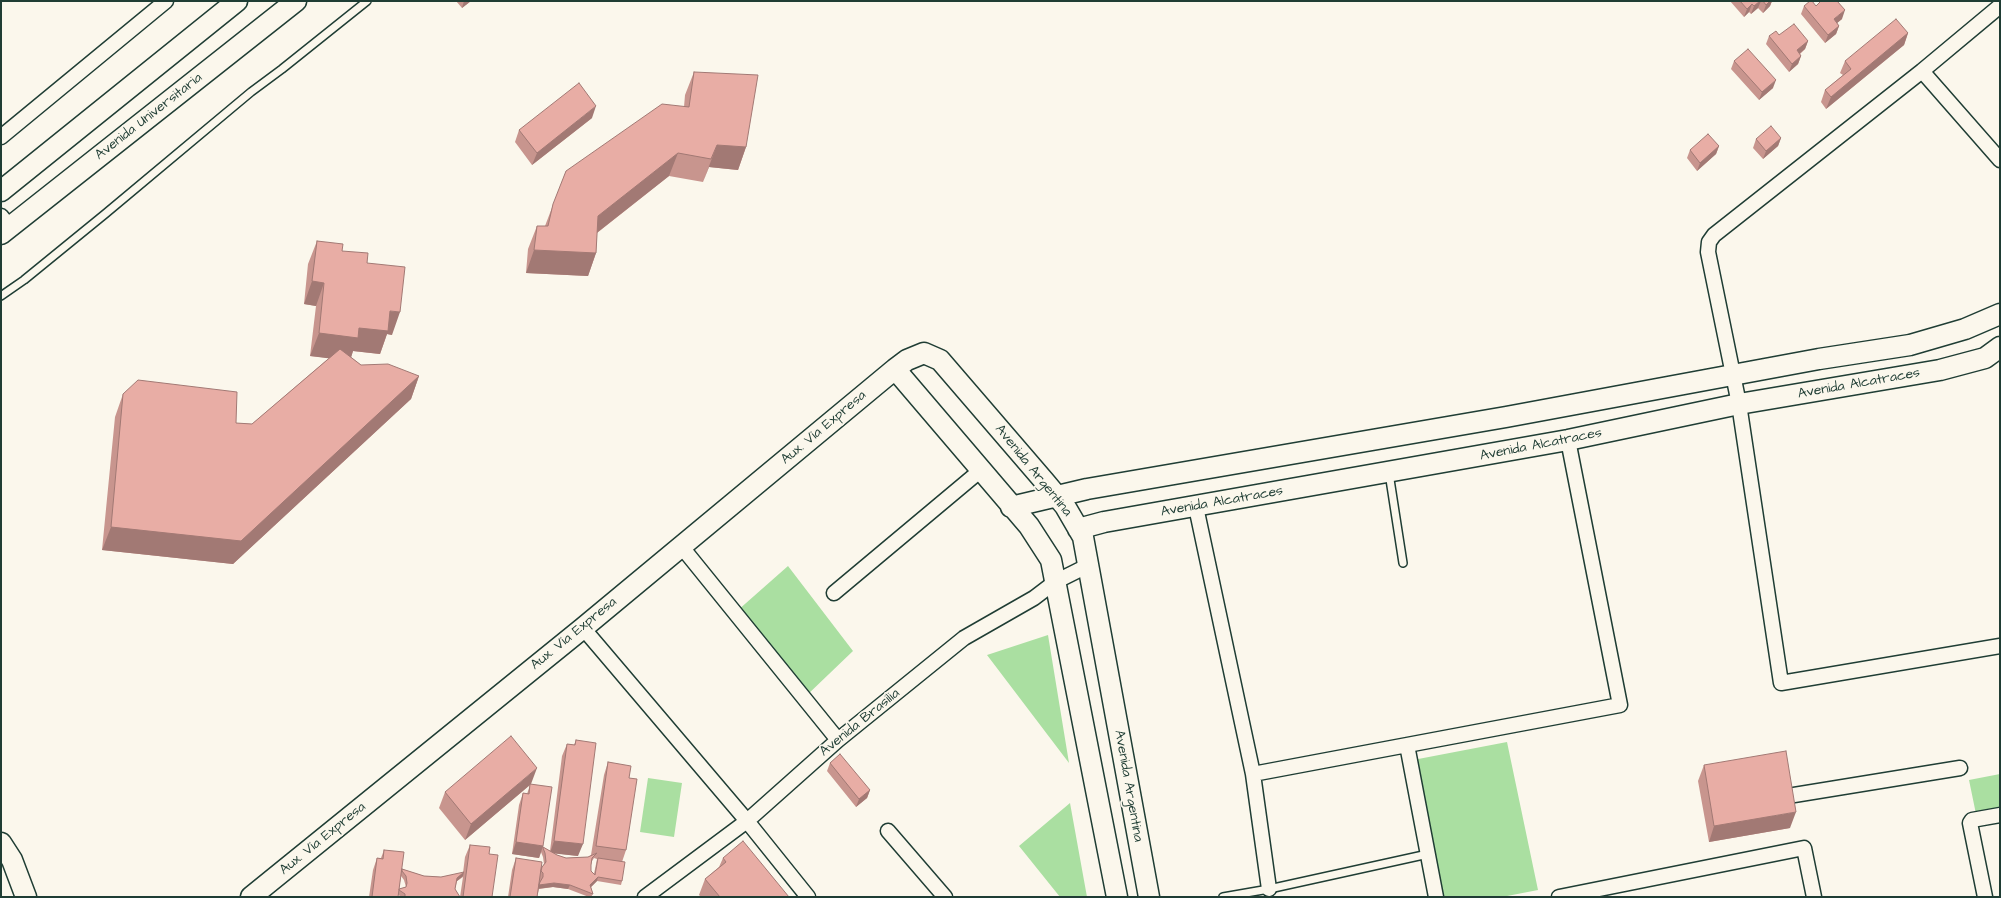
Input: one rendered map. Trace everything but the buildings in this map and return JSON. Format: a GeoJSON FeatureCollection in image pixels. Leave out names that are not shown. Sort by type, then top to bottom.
{"type":"FeatureCollection","features":[{"type":"Feature","properties":{"kind":"main road"},"geometry":{"type":"LineString","coordinates":[[1,191],[237,1]]}},
{"type":"Feature","properties":{"kind":"main road","name":"Avenida Universitaria"},"geometry":{"type":"LineString","coordinates":[[4,226],[296,1]]}},
{"type":"Feature","properties":{"kind":"main road"},"geometry":{"type":"LineString","coordinates":[[1011,507],[1095,488],[1506,417],[1819,359],[1910,345],[1965,329],[2000,314]]}},
{"type":"Feature","properties":{"kind":"main road","name":"Avenida Argentina"},"geometry":{"type":"LineString","coordinates":[[895,369],[924,352],[940,360],[1057,496],[1083,537],[1087,566],[1149,897]]}},
{"type":"Feature","properties":{"kind":"main road","name":"Avenida Alcatraces"},"geometry":{"type":"LineString","coordinates":[[1078,529],[1104,522],[1196,507],[1568,440],[1739,404],[1940,370],[1995,353]]}},
{"type":"Feature","properties":{"kind":"main road"},"geometry":{"type":"LineString","coordinates":[[895,369],[1011,507],[1029,526],[1050,560],[1117,897]]}},
{"type":"Feature","properties":{"kind":"main road","name":"Aux. Vía Expresa"},"geometry":{"type":"LineString","coordinates":[[251,897],[583,628],[895,369]]}},
{"type":"Feature","properties":{"kind":"main road"},"geometry":{"type":"LineString","coordinates":[[1,843],[6,864],[26,897]]}},
{"type":"Feature","properties":{"kind":"street"},"geometry":{"type":"LineString","coordinates":[[1,137],[166,1]]}},
{"type":"Feature","properties":{"kind":"street"},"geometry":{"type":"LineString","coordinates":[[2000,6],[1922,71],[1720,230],[1709,242],[1708,252],[1739,404],[1781,683],[2000,646]]}},
{"type":"Feature","properties":{"kind":"street"},"geometry":{"type":"LineString","coordinates":[[1922,71],[2000,160]]}},
{"type":"Feature","properties":{"kind":"street"},"geometry":{"type":"LineString","coordinates":[[1253,774],[1620,705],[1568,440]]}},
{"type":"Feature","properties":{"kind":"street"},"geometry":{"type":"LineString","coordinates":[[834,593],[981,470]]}},
{"type":"Feature","properties":{"kind":"street"},"geometry":{"type":"LineString","coordinates":[[1196,507],[1253,774],[1269,889]]}},
{"type":"Feature","properties":{"kind":"street"},"geometry":{"type":"LineString","coordinates":[[681,546],[838,740]]}},
{"type":"Feature","properties":{"kind":"street","name":"Avenida Brasilia"},"geometry":{"type":"LineString","coordinates":[[651,895],[747,821],[838,740],[964,638],[1034,598],[1055,582],[1087,566]]}},
{"type":"Feature","properties":{"kind":"street"},"geometry":{"type":"LineString","coordinates":[[583,628],[747,821],[808,897]]}},
{"type":"Feature","properties":{"kind":"street"},"geometry":{"type":"LineString","coordinates":[[1407,745],[1436,897]]}},
{"type":"Feature","properties":{"kind":"street"},"geometry":{"type":"LineString","coordinates":[[1794,795],[1960,768]]}},
{"type":"Feature","properties":{"kind":"street"},"geometry":{"type":"LineString","coordinates":[[1985,897],[1970,823],[1972,820],[2000,815]]}},
{"type":"Feature","properties":{"kind":"street"},"geometry":{"type":"LineString","coordinates":[[888,831],[945,897]]}},
{"type":"Feature","properties":{"kind":"street"},"geometry":{"type":"LineString","coordinates":[[1559,897],[1804,848],[1814,897]]}},
{"type":"Feature","properties":{"kind":"lane"},"geometry":{"type":"LineString","coordinates":[[1,296],[24,280],[251,92],[282,69],[366,1]]}},
{"type":"Feature","properties":{"kind":"lane"},"geometry":{"type":"LineString","coordinates":[[1388,473],[1403,563]]}},
{"type":"Feature","properties":{"kind":"lane"},"geometry":{"type":"LineString","coordinates":[[1223,897],[1269,889],[1428,854]]}},
{"type":"Feature","properties":{"kind":"green space"},"geometry":{"type":"Polygon","coordinates":[[[788,566],[853,651],[805,697],[737,611],[788,566]]]}},
{"type":"Feature","properties":{"kind":"green space"},"geometry":{"type":"Polygon","coordinates":[[[1048,635],[1069,763],[987,655],[1048,635]]]}},
{"type":"Feature","properties":{"kind":"green space"},"geometry":{"type":"Polygon","coordinates":[[[1507,742],[1538,890],[1502,897],[1442,897],[1413,760],[1507,742]]]}},
{"type":"Feature","properties":{"kind":"green space"},"geometry":{"type":"Polygon","coordinates":[[[2000,774],[2000,809],[1976,814],[1969,780],[2000,774]]]}},
{"type":"Feature","properties":{"kind":"green space"},"geometry":{"type":"Polygon","coordinates":[[[648,778],[682,783],[674,837],[640,832],[648,778]]]}},
{"type":"Feature","properties":{"kind":"green space"},"geometry":{"type":"Polygon","coordinates":[[[1070,803],[1087,897],[1060,897],[1019,846],[1070,803]]]}}]}
